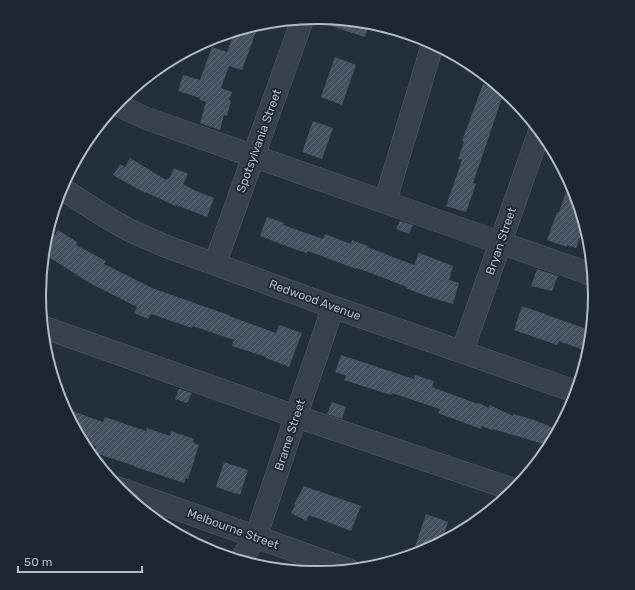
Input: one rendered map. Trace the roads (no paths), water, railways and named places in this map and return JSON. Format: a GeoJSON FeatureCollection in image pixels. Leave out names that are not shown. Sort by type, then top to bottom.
{"type":"FeatureCollection","features":[{"type":"Feature","properties":{"kind":"street","name":"Spotsylvania Street"},"geometry":{"type":"LineString","coordinates":[[215,264],[301,25]]}},
{"type":"Feature","properties":{"kind":"street"},"geometry":{"type":"LineString","coordinates":[[385,202],[432,50]]}},
{"type":"Feature","properties":{"kind":"street"},"geometry":{"type":"LineString","coordinates":[[122,107],[145,118],[588,273]]}},
{"type":"Feature","properties":{"kind":"street","name":"Bryan Street"},"geometry":{"type":"LineString","coordinates":[[462,352],[538,137]]}},
{"type":"Feature","properties":{"kind":"street","name":"Redwood Avenue"},"geometry":{"type":"LineString","coordinates":[[67,192],[129,230],[165,246],[333,307],[571,390]]}},
{"type":"Feature","properties":{"kind":"street","name":"Brame Street"},"geometry":{"type":"LineString","coordinates":[[243,556],[256,537],[333,307]]}},
{"type":"Feature","properties":{"kind":"street"},"geometry":{"type":"LineString","coordinates":[[49,329],[296,416],[508,488]]}},
{"type":"Feature","properties":{"kind":"street","name":"Melbourne Street"},"geometry":{"type":"LineString","coordinates":[[133,493],[335,565]]}}]}
